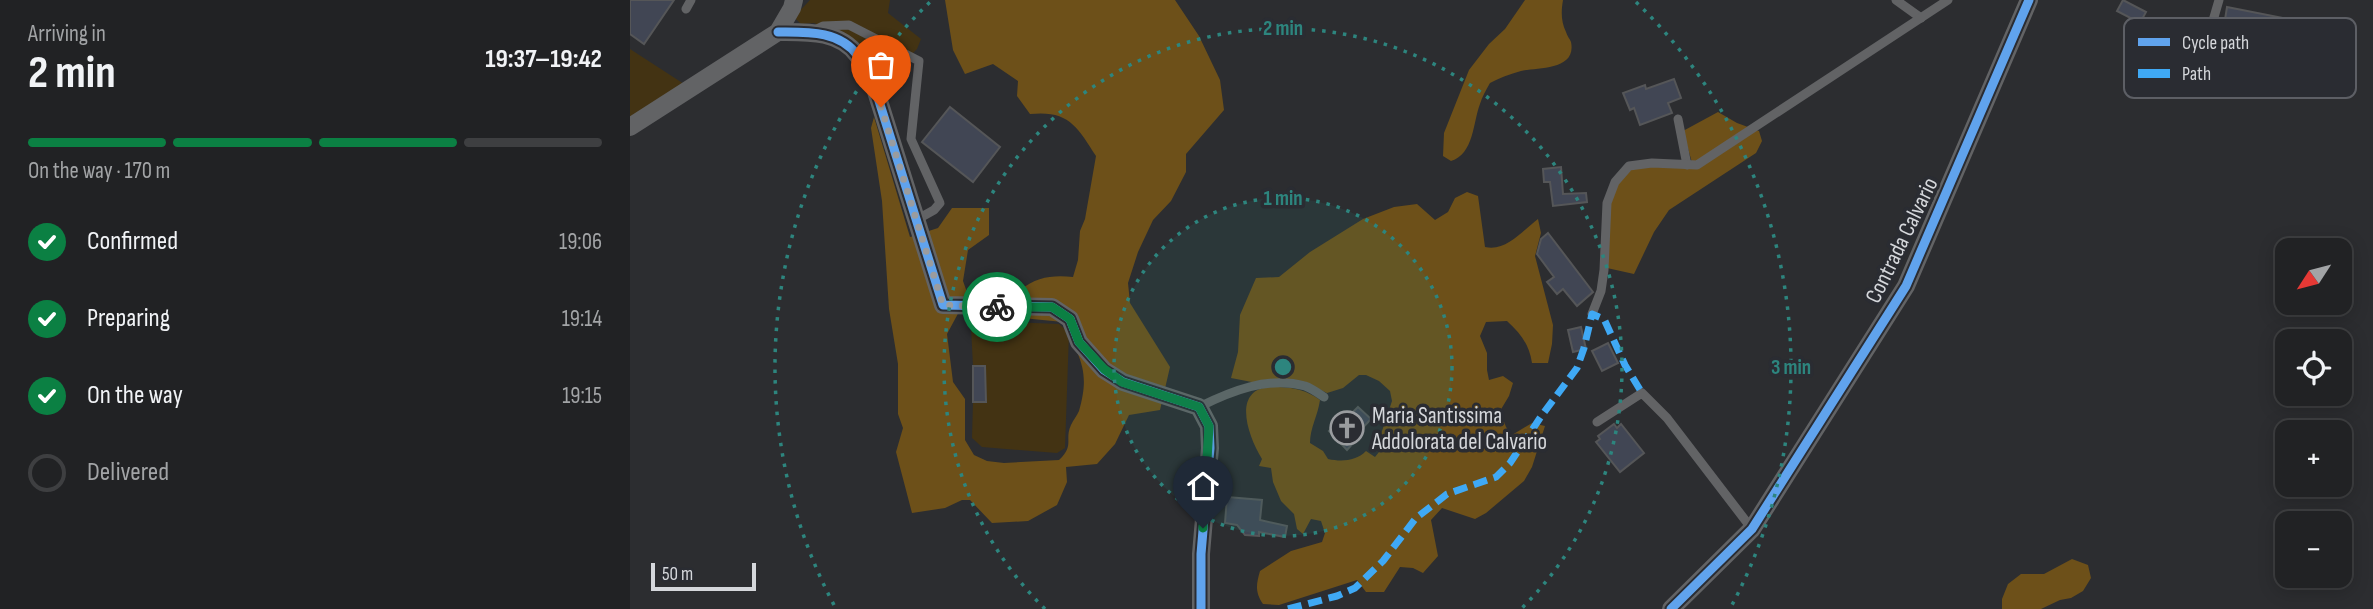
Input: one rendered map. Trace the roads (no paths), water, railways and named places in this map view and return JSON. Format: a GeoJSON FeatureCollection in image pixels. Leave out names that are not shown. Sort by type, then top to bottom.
{"type":"FeatureCollection","features":[{"type":"Feature","properties":{"kind":"street"},"geometry":{"type":"LineString","coordinates":[[630,127],[778,32],[794,0]]}},
{"type":"Feature","properties":{"kind":"street","name":"Contrada Calvario"},"geometry":{"type":"LineString","coordinates":[[1671,609],[1752,529],[1906,286],[2029,0]]}},
{"type":"Feature","properties":{"kind":"street"},"geometry":{"type":"LineString","coordinates":[[778,32],[813,32],[832,36],[856,53],[874,85],[943,305],[1052,307],[1070,319],[1079,342],[1104,369],[1122,382],[1199,407],[1209,426],[1210,448],[1201,554],[1201,609]]}},
{"type":"Feature","properties":{"kind":"lane"},"geometry":{"type":"LineString","coordinates":[[1896,0],[1921,18]]}},
{"type":"Feature","properties":{"kind":"lane"},"geometry":{"type":"LineString","coordinates":[[1592,314],[1601,291],[1604,270],[1607,203],[1615,182],[1629,166],[1653,163],[1697,165],[1948,0]]}},
{"type":"Feature","properties":{"kind":"lane"},"geometry":{"type":"LineString","coordinates":[[2214,18],[2218,0]]}},
{"type":"Feature","properties":{"kind":"lane"},"geometry":{"type":"LineString","coordinates":[[813,32],[823,26],[849,25],[919,61],[911,139],[940,203],[934,210],[916,220]]}},
{"type":"Feature","properties":{"kind":"lane"},"geometry":{"type":"LineString","coordinates":[[1678,119],[1687,165]]}},
{"type":"Feature","properties":{"kind":"lane"},"geometry":{"type":"LineString","coordinates":[[1199,407],[1224,394],[1264,383],[1306,386],[1324,397]]}},
{"type":"Feature","properties":{"kind":"lane"},"geometry":{"type":"LineString","coordinates":[[1597,422],[1642,393],[1667,418],[1752,529]]}},
{"type":"Feature","properties":{"kind":"place","name":"Maria Santissima Addolorata del Calvario"},"geometry":{"type":"Point","coordinates":[1347,428]}}]}
